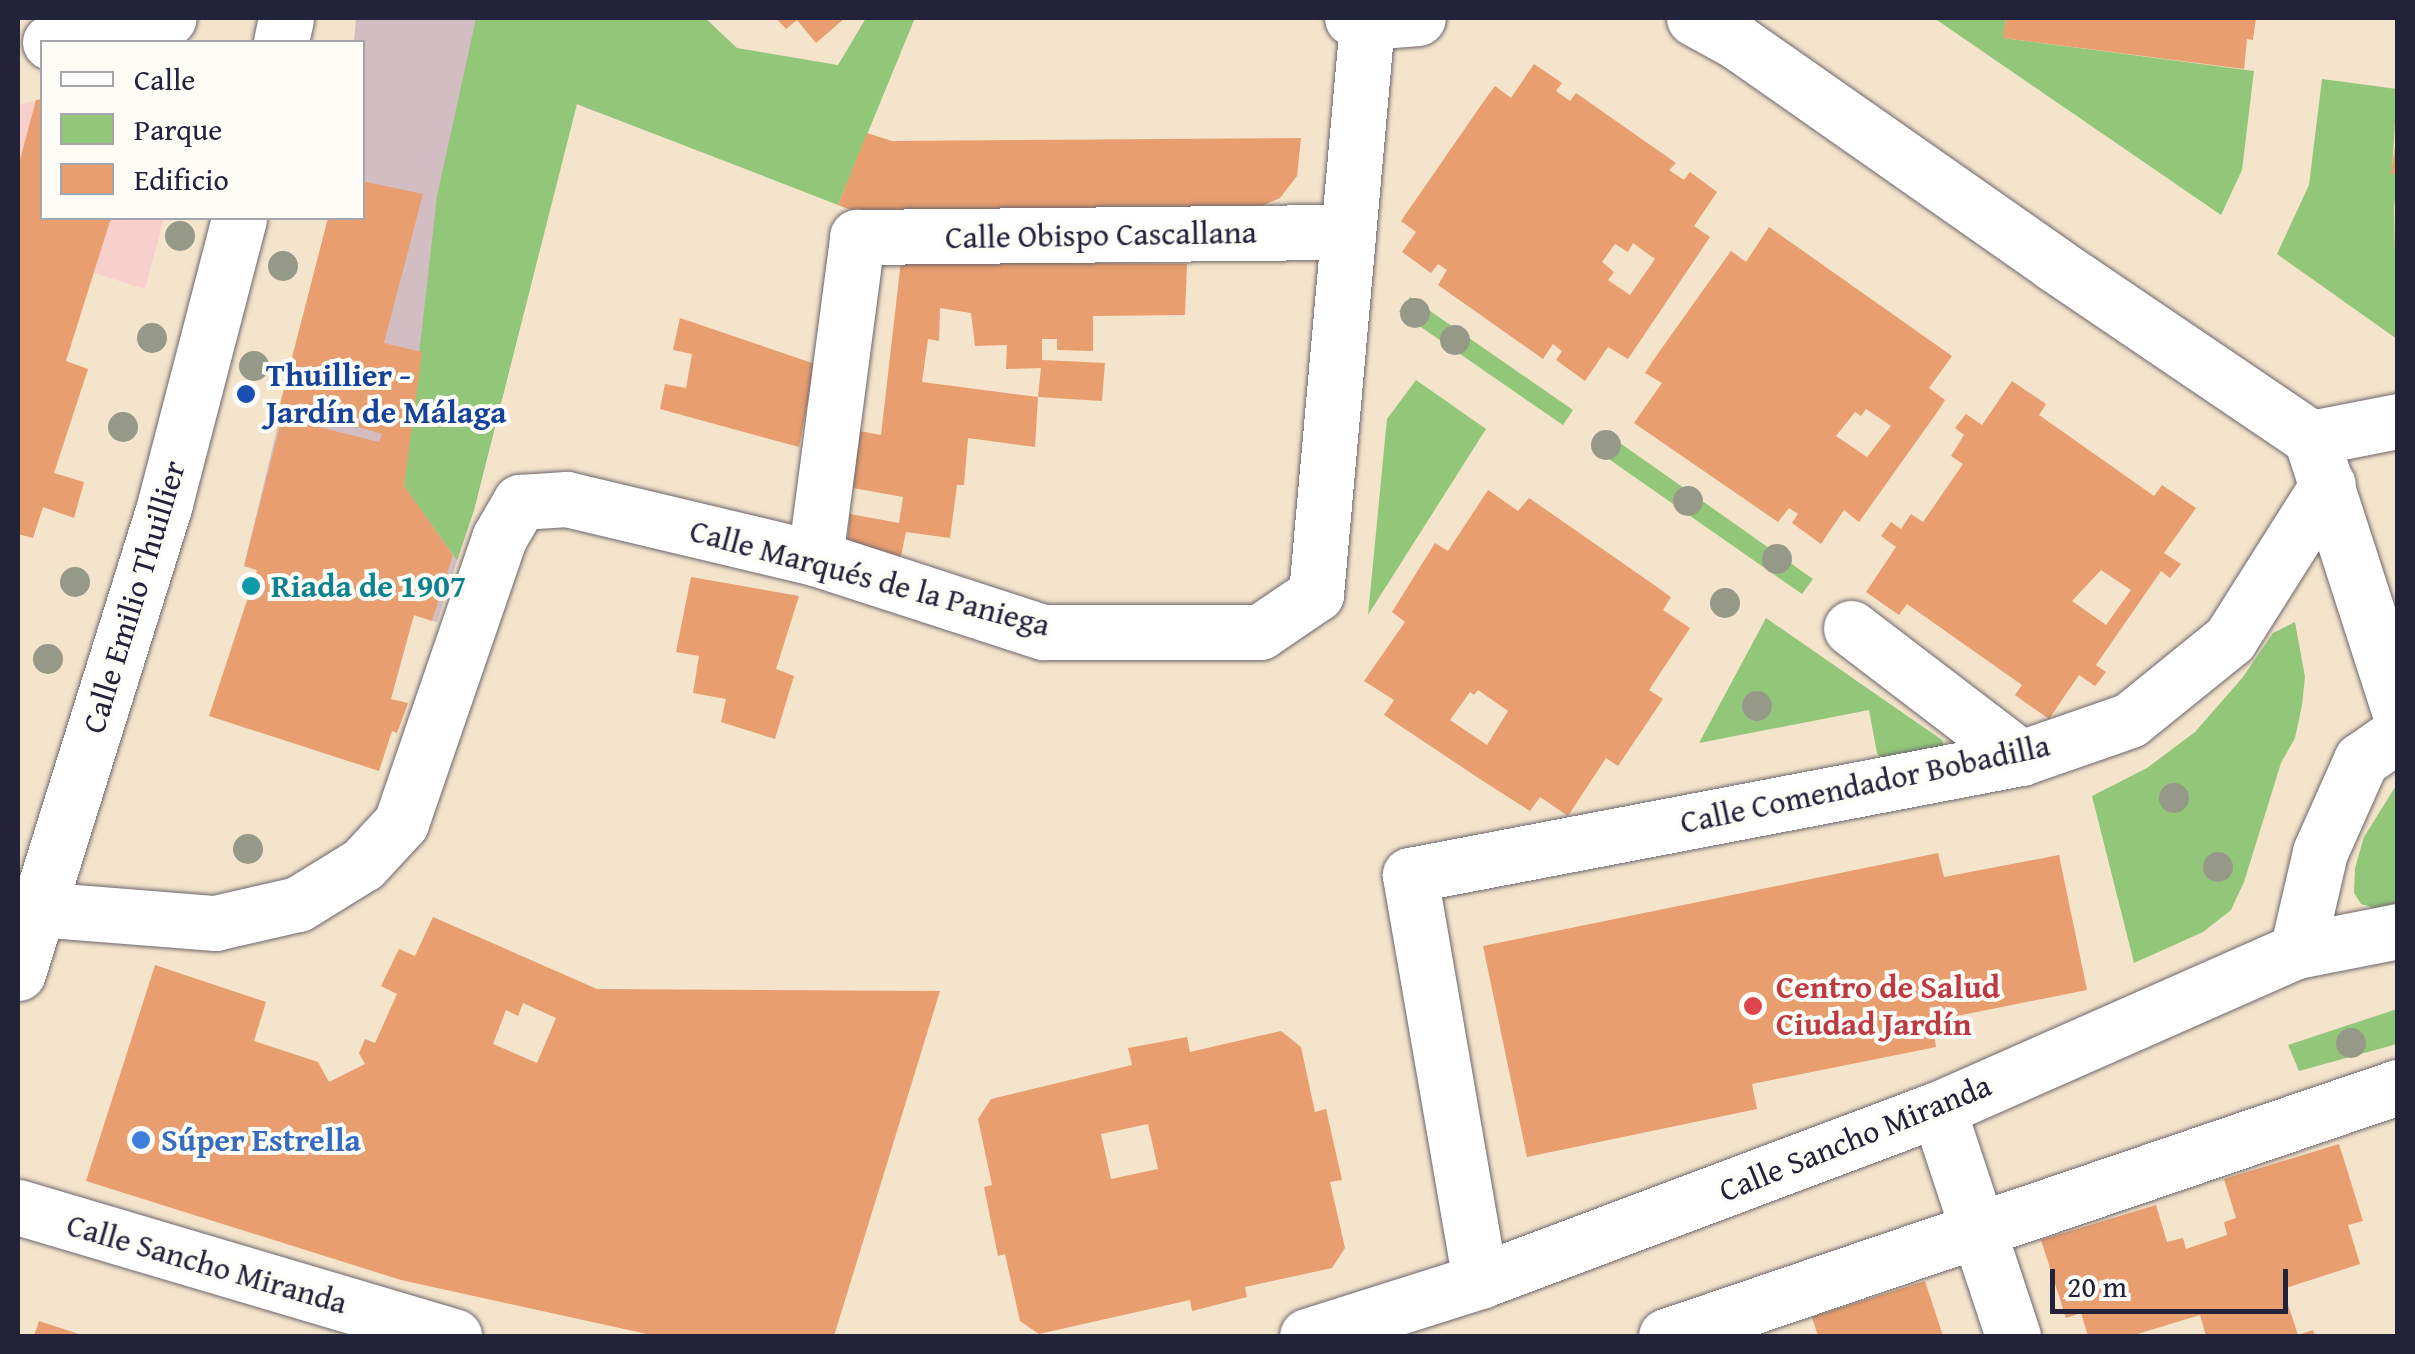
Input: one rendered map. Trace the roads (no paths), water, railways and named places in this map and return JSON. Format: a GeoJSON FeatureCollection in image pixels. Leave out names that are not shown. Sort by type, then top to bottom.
{"type":"FeatureCollection","features":[{"type":"Feature","properties":{"kind":"street"},"geometry":{"type":"LineString","coordinates":[[61,40],[169,18]]}},
{"type":"Feature","properties":{"kind":"street"},"geometry":{"type":"LineString","coordinates":[[1694,18],[1736,41],[2054,264],[2320,461],[2398,708]]}},
{"type":"Feature","properties":{"kind":"street","name":"Calle Marqués de la Paniega"},"geometry":{"type":"LineString","coordinates":[[37,909],[215,923],[298,904],[363,864],[401,822],[499,538],[520,502],[567,499],[814,558],[1044,632],[1260,632],[1316,594],[1346,232],[1379,19]]}},
{"type":"Feature","properties":{"kind":"street","name":"Calle Emilio Thuillier"},"geometry":{"type":"LineString","coordinates":[[18,973],[165,503],[238,220]]}},
{"type":"Feature","properties":{"kind":"street","name":"Calle Obispo Cascallana"},"geometry":{"type":"LineString","coordinates":[[814,558],[857,237],[1346,232]]}},
{"type":"Feature","properties":{"kind":"street"},"geometry":{"type":"LineString","coordinates":[[2320,461],[2398,421]]}},
{"type":"Feature","properties":{"kind":"street","name":"Calle Comendador Bobadilla"},"geometry":{"type":"LineString","coordinates":[[1480,1281],[1410,876],[2022,758],[2130,720],[2230,640],[2320,461]]}},
{"type":"Feature","properties":{"kind":"street"},"geometry":{"type":"LineString","coordinates":[[1851,628],[2022,758]]}},
{"type":"Feature","properties":{"kind":"street"},"geometry":{"type":"LineString","coordinates":[[2296,951],[2320,852],[2361,760],[2398,734]]}},
{"type":"Feature","properties":{"kind":"street","name":"Calle Sancho Miranda"},"geometry":{"type":"LineString","coordinates":[[1307,1336],[1480,1281],[1938,1109],[2296,951],[2398,931]]}},
{"type":"Feature","properties":{"kind":"street"},"geometry":{"type":"LineString","coordinates":[[1666,1336],[2398,1087]]}},
{"type":"Feature","properties":{"kind":"street"},"geometry":{"type":"LineString","coordinates":[[1938,1109],[2013,1336]]}},
{"type":"Feature","properties":{"kind":"street","name":"Calle Sancho Miranda"},"geometry":{"type":"LineString","coordinates":[[18,1207],[454,1336]]}},
{"type":"Feature","properties":{"kind":"place","name":"Thuillier - Jardín de Málaga"},"geometry":{"type":"Point","coordinates":[246,394]}},
{"type":"Feature","properties":{"kind":"place","name":"Riada de 1907"},"geometry":{"type":"Point","coordinates":[251,586]}},
{"type":"Feature","properties":{"kind":"place","name":"Centro de Salud Ciudad Jardín"},"geometry":{"type":"Point","coordinates":[1753,1006]}},
{"type":"Feature","properties":{"kind":"place","name":"Súper Estrella"},"geometry":{"type":"Point","coordinates":[141,1140]}}]}
